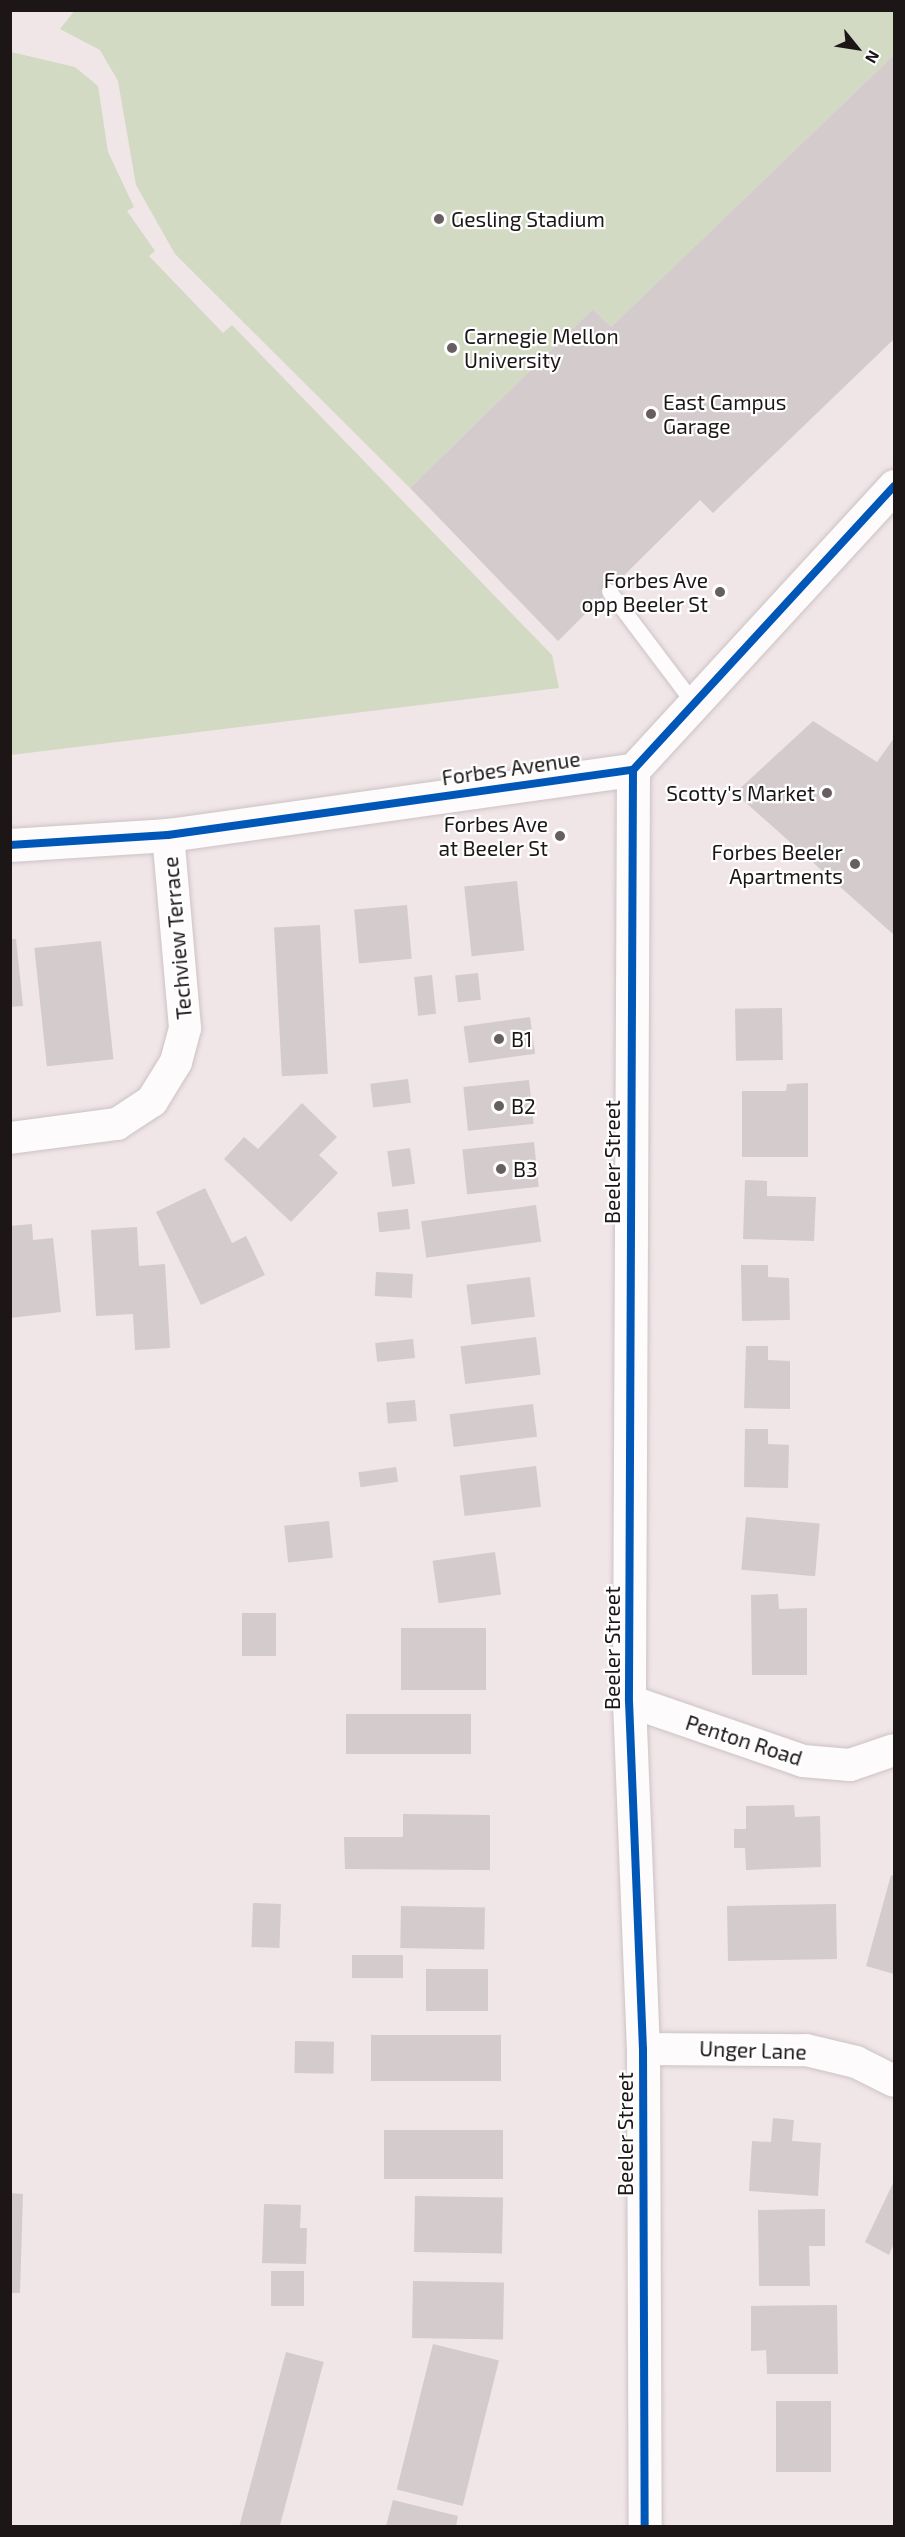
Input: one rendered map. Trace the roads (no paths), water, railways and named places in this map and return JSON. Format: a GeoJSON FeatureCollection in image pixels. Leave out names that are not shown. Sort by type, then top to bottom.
{"type":"FeatureCollection","features":[{"type":"Feature","properties":{"kind":"street"},"geometry":{"type":"LineString","coordinates":[[633,770],[894,486]]}},
{"type":"Feature","properties":{"kind":"street","name":"Forbes Avenue"},"geometry":{"type":"LineString","coordinates":[[10,845],[168,835],[633,770]]}},
{"type":"Feature","properties":{"kind":"street","name":"Beeler Street"},"geometry":{"type":"LineString","coordinates":[[633,770],[629,1701],[643,2049],[645,2526]]}},
{"type":"Feature","properties":{"kind":"street","name":"Techview Terrace"},"geometry":{"type":"LineString","coordinates":[[10,1138],[117,1124],[152,1101],[176,1062],[185,1028],[168,835]]}},
{"type":"Feature","properties":{"kind":"street","name":"Penton Road"},"geometry":{"type":"LineString","coordinates":[[629,1701],[803,1761],[850,1765],[894,1750]]}},
{"type":"Feature","properties":{"kind":"street","name":"Unger Lane"},"geometry":{"type":"LineString","coordinates":[[643,2049],[806,2050],[856,2062],[894,2081]]}},
{"type":"Feature","properties":{"kind":"lane"},"geometry":{"type":"LineString","coordinates":[[609,591],[694,704]]}},
{"type":"Feature","properties":{"kind":"place","name":"Gesling Stadium"},"geometry":{"type":"Point","coordinates":[439,219]}},
{"type":"Feature","properties":{"kind":"place","name":"Carnegie Mellon University"},"geometry":{"type":"Point","coordinates":[452,348]}},
{"type":"Feature","properties":{"kind":"place","name":"East Campus Garage"},"geometry":{"type":"Point","coordinates":[651,414]}},
{"type":"Feature","properties":{"kind":"place","name":"Forbes Ave opp Beeler St"},"geometry":{"type":"Point","coordinates":[720,592]}},
{"type":"Feature","properties":{"kind":"place","name":"Scotty's Market"},"geometry":{"type":"Point","coordinates":[827,793]}},
{"type":"Feature","properties":{"kind":"place","name":"Forbes Ave at Beeler St"},"geometry":{"type":"Point","coordinates":[560,836]}},
{"type":"Feature","properties":{"kind":"place","name":"Forbes Beeler Apartments"},"geometry":{"type":"Point","coordinates":[855,864]}},
{"type":"Feature","properties":{"kind":"place","name":"B1"},"geometry":{"type":"Point","coordinates":[499,1039]}},
{"type":"Feature","properties":{"kind":"place","name":"B2"},"geometry":{"type":"Point","coordinates":[499,1106]}},
{"type":"Feature","properties":{"kind":"place","name":"B3"},"geometry":{"type":"Point","coordinates":[501,1169]}}]}
